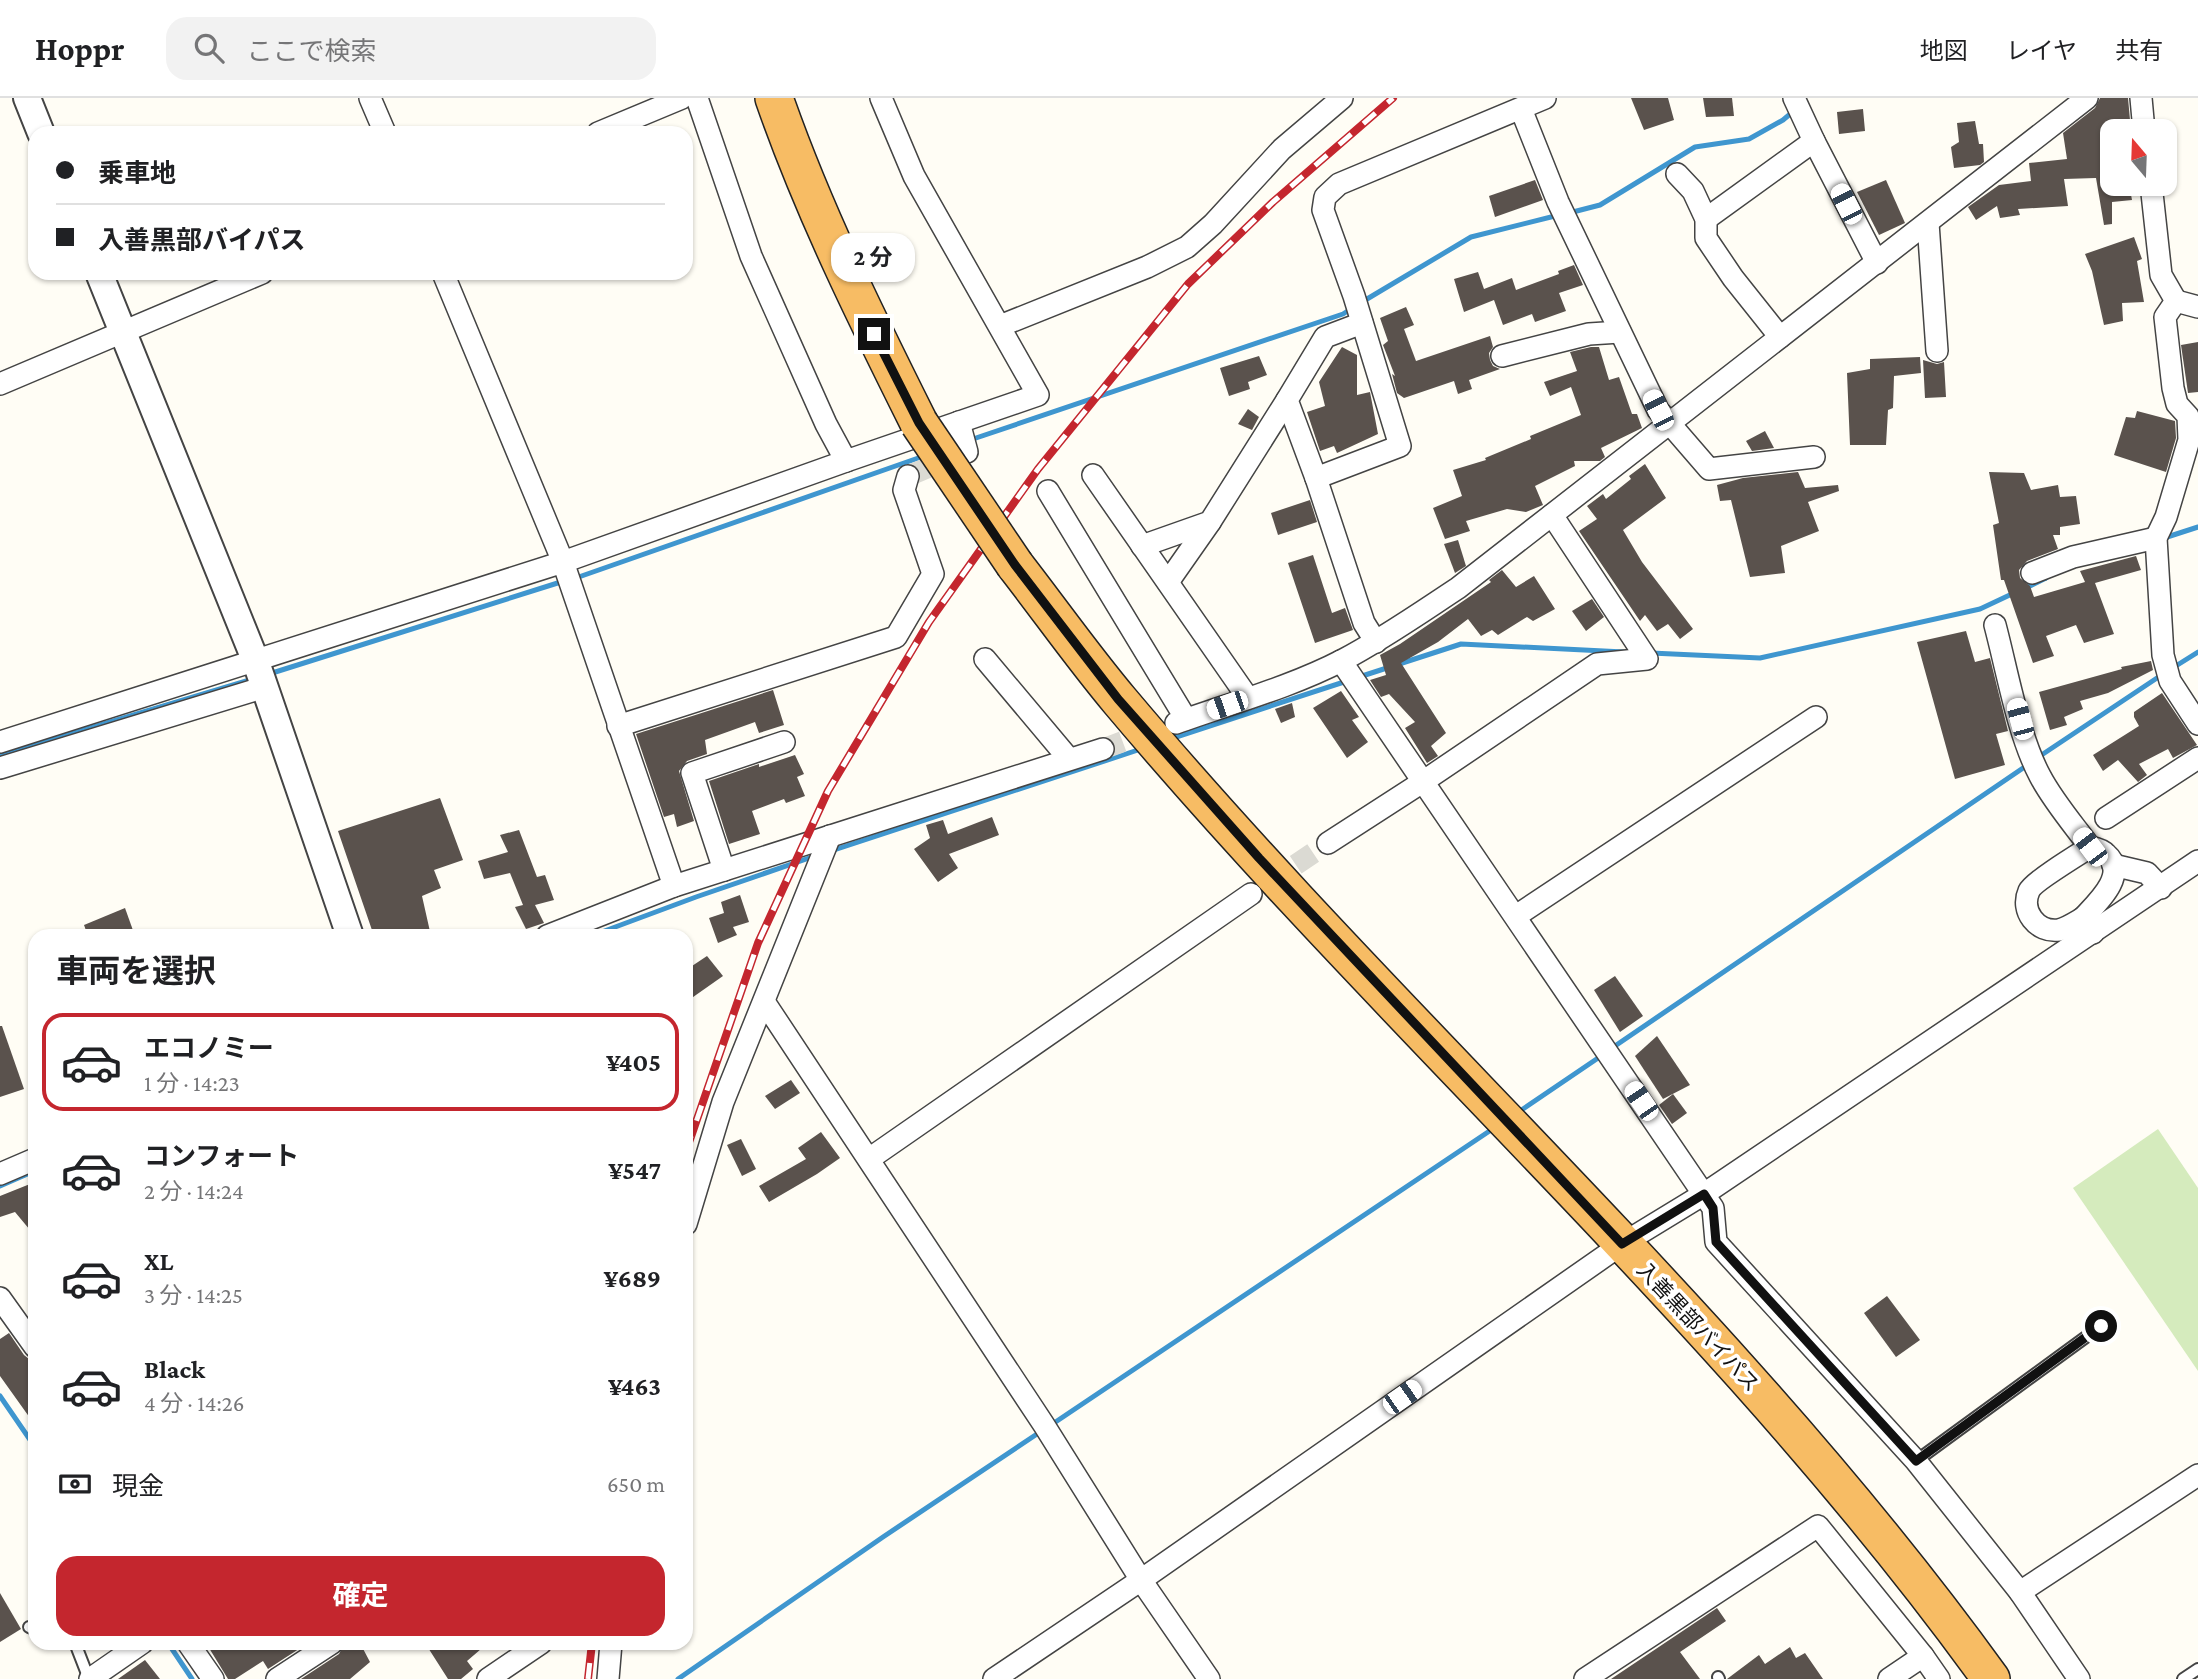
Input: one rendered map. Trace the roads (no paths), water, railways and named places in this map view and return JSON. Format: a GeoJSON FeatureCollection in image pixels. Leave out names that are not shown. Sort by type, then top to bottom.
{"type":"FeatureCollection","features":[{"type":"Feature","properties":{"kind":"highway","name":"入善黒部バイパス"},"geometry":{"type":"LineString","coordinates":[[774,98],[795,158],[863,311],[919,423],[1015,565],[1118,699],[1259,858],[1796,1433],[1941,1609],[1991,1679]]}},
{"type":"Feature","properties":{"kind":"street"},"geometry":{"type":"LineString","coordinates":[[27,98],[38,126]]}},
{"type":"Feature","properties":{"kind":"street"},"geometry":{"type":"LineString","coordinates":[[370,98],[382,126]]}},
{"type":"Feature","properties":{"kind":"street"},"geometry":{"type":"LineString","coordinates":[[614,126],[682,98]]}},
{"type":"Feature","properties":{"kind":"street"},"geometry":{"type":"LineString","coordinates":[[697,98],[751,256],[826,424],[846,461]]}},
{"type":"Feature","properties":{"kind":"street"},"geometry":{"type":"LineString","coordinates":[[0,742],[563,562],[1038,395],[914,176],[881,98]]}},
{"type":"Feature","properties":{"kind":"street"},"geometry":{"type":"LineString","coordinates":[[999,326],[1147,267],[1188,247],[1213,224],[1282,149],[1342,98]]}},
{"type":"Feature","properties":{"kind":"street"},"geometry":{"type":"LineString","coordinates":[[1316,478],[1400,446],[1323,210],[1325,197],[1339,184],[1545,98]]}},
{"type":"Feature","properties":{"kind":"street"},"geometry":{"type":"LineString","coordinates":[[1794,98],[1877,263]]}},
{"type":"Feature","properties":{"kind":"street"},"geometry":{"type":"LineString","coordinates":[[1048,491],[1181,721],[1248,698],[1341,661],[1376,642],[1458,588],[2087,98]]}},
{"type":"Feature","properties":{"kind":"street"},"geometry":{"type":"LineString","coordinates":[[2141,98],[2143,119]]}},
{"type":"Feature","properties":{"kind":"street"},"geometry":{"type":"LineString","coordinates":[[1521,108],[1558,202],[1658,410],[1669,424],[1709,469],[1814,457]]}},
{"type":"Feature","properties":{"kind":"street"},"geometry":{"type":"LineString","coordinates":[[1706,219],[1814,141]]}},
{"type":"Feature","properties":{"kind":"street"},"geometry":{"type":"LineString","coordinates":[[1676,174],[1693,191],[1706,219],[1706,238],[1733,278],[1780,337]]}},
{"type":"Feature","properties":{"kind":"street"},"geometry":{"type":"LineString","coordinates":[[2152,196],[2161,275],[2176,301],[2198,307]]}},
{"type":"Feature","properties":{"kind":"street"},"geometry":{"type":"LineString","coordinates":[[1927,223],[1937,351]]}},
{"type":"Feature","properties":{"kind":"street"},"geometry":{"type":"LineString","coordinates":[[102,280],[256,662],[348,929]]}},
{"type":"Feature","properties":{"kind":"street"},"geometry":{"type":"LineString","coordinates":[[0,384],[245,280]]}},
{"type":"Feature","properties":{"kind":"street"},"geometry":{"type":"LineString","coordinates":[[446,280],[563,562],[674,886]]}},
{"type":"Feature","properties":{"kind":"street"},"geometry":{"type":"LineString","coordinates":[[2176,301],[2165,317],[2187,405],[2189,440],[2166,517],[2156,538],[2163,655],[2170,681],[2198,724]]}},
{"type":"Feature","properties":{"kind":"street"},"geometry":{"type":"LineString","coordinates":[[1168,582],[1210,522],[1325,337],[1362,323]]}},
{"type":"Feature","properties":{"kind":"street"},"geometry":{"type":"LineString","coordinates":[[1502,356],[1589,334],[1620,332]]}},
{"type":"Feature","properties":{"kind":"street"},"geometry":{"type":"LineString","coordinates":[[1287,400],[1364,623],[1376,642]]}},
{"type":"Feature","properties":{"kind":"street"},"geometry":{"type":"LineString","coordinates":[[959,422],[967,452]]}},
{"type":"Feature","properties":{"kind":"street"},"geometry":{"type":"LineString","coordinates":[[1093,475],[1248,698]]}},
{"type":"Feature","properties":{"kind":"street"},"geometry":{"type":"LineString","coordinates":[[618,726],[896,637],[933,574],[904,490],[908,476]]}},
{"type":"Feature","properties":{"kind":"street"},"geometry":{"type":"LineString","coordinates":[[1328,843],[1597,664],[1647,659],[1552,515]]}},
{"type":"Feature","properties":{"kind":"street"},"geometry":{"type":"LineString","coordinates":[[1142,546],[1210,522]]}},
{"type":"Feature","properties":{"kind":"street"},"geometry":{"type":"LineString","coordinates":[[2032,573],[2073,557],[2156,538]]}},
{"type":"Feature","properties":{"kind":"street"},"geometry":{"type":"LineString","coordinates":[[1995,625],[2026,743],[2038,774],[2090,847],[2106,853],[2113,864],[2113,881],[2099,901],[2088,925]]}},
{"type":"Feature","properties":{"kind":"street"},"geometry":{"type":"LineString","coordinates":[[985,659],[1069,759]]}},
{"type":"Feature","properties":{"kind":"street"},"geometry":{"type":"LineString","coordinates":[[1341,661],[1704,1194],[1713,1208],[1716,1242],[1916,1461],[2020,1592],[2079,1679]]}},
{"type":"Feature","properties":{"kind":"street"},"geometry":{"type":"LineString","coordinates":[[0,768],[265,687]]}},
{"type":"Feature","properties":{"kind":"street"},"geometry":{"type":"LineString","coordinates":[[1516,916],[1816,717]]}},
{"type":"Feature","properties":{"kind":"street"},"geometry":{"type":"LineString","coordinates":[[724,870],[692,772],[785,742]]}},
{"type":"Feature","properties":{"kind":"street"},"geometry":{"type":"LineString","coordinates":[[565,929],[674,886],[1103,748]]}},
{"type":"Feature","properties":{"kind":"street"},"geometry":{"type":"LineString","coordinates":[[2106,818],[2198,758]]}},
{"type":"Feature","properties":{"kind":"street"},"geometry":{"type":"LineString","coordinates":[[693,1201],[723,1102],[830,836]]}},
{"type":"Feature","properties":{"kind":"street"},"geometry":{"type":"LineString","coordinates":[[2088,925],[2061,930],[2046,929],[2033,922],[2026,905],[2030,889],[2090,847]]}},
{"type":"Feature","properties":{"kind":"street"},"geometry":{"type":"LineString","coordinates":[[994,1679],[1141,1580],[1622,1244],[1704,1194],[2088,925],[2161,888],[2198,861]]}},
{"type":"Feature","properties":{"kind":"street"},"geometry":{"type":"LineString","coordinates":[[2113,864],[2147,873],[2161,888]]}},
{"type":"Feature","properties":{"kind":"street"},"geometry":{"type":"LineString","coordinates":[[869,1159],[1251,894]]}},
{"type":"Feature","properties":{"kind":"street"},"geometry":{"type":"LineString","coordinates":[[765,1003],[1044,1425],[1141,1580],[1209,1679]]}},
{"type":"Feature","properties":{"kind":"street"},"geometry":{"type":"LineString","coordinates":[[0,1174],[28,1162]]}},
{"type":"Feature","properties":{"kind":"street"},"geometry":{"type":"LineString","coordinates":[[0,1298],[28,1337]]}},
{"type":"Feature","properties":{"kind":"street"},"geometry":{"type":"LineString","coordinates":[[2020,1592],[2198,1475]]}},
{"type":"Feature","properties":{"kind":"street"},"geometry":{"type":"LineString","coordinates":[[1585,1679],[1818,1526],[1939,1679]]}},
{"type":"Feature","properties":{"kind":"street"},"geometry":{"type":"LineString","coordinates":[[90,1679],[132,1650]]}},
{"type":"Feature","properties":{"kind":"street"},"geometry":{"type":"LineString","coordinates":[[193,1650],[213,1679]]}},
{"type":"Feature","properties":{"kind":"street"},"geometry":{"type":"LineString","coordinates":[[277,1679],[321,1650]]}},
{"type":"Feature","properties":{"kind":"street"},"geometry":{"type":"LineString","coordinates":[[488,1679],[531,1650]]}},
{"type":"Feature","properties":{"kind":"street"},"geometry":{"type":"LineString","coordinates":[[608,1679],[610,1650]]}},
{"type":"Feature","properties":{"kind":"street"},"geometry":{"type":"LineString","coordinates":[[1889,1679],[1923,1656]]}},
{"type":"Feature","properties":{"kind":"lane"},"geometry":{"type":"LineString","coordinates":[[1916,1461],[2101,1326]]}},
{"type":"Feature","properties":{"kind":"lane"},"geometry":{"type":"LineString","coordinates":[[78,1650],[90,1679]]}},
{"type":"Feature","properties":{"kind":"lane"},"geometry":{"type":"LineString","coordinates":[[2183,1679],[2198,1669]]}},
{"type":"Feature","properties":{"kind":"waterway"},"geometry":{"type":"LineString","coordinates":[[1569,213],[1600,205],[1695,147],[1749,139],[1795,110]]}},
{"type":"Feature","properties":{"kind":"waterway"},"geometry":{"type":"LineString","coordinates":[[1362,302],[1471,237],[1559,215]]}},
{"type":"Feature","properties":{"kind":"waterway"},"geometry":{"type":"LineString","coordinates":[[970,440],[1343,314],[1354,307]]}},
{"type":"Feature","properties":{"kind":"waterway"},"geometry":{"type":"LineString","coordinates":[[573,579],[924,456]]}},
{"type":"Feature","properties":{"kind":"waterway"},"geometry":{"type":"LineString","coordinates":[[2164,538],[2198,527]]}},
{"type":"Feature","properties":{"kind":"waterway"},"geometry":{"type":"LineString","coordinates":[[2026,588],[2046,578]]}},
{"type":"Feature","properties":{"kind":"waterway"},"geometry":{"type":"LineString","coordinates":[[269,674],[564,581]]}},
{"type":"Feature","properties":{"kind":"waterway"},"geometry":{"type":"LineString","coordinates":[[1651,653],[1760,658],[1980,609],[2014,593]]}},
{"type":"Feature","properties":{"kind":"waterway"},"geometry":{"type":"LineString","coordinates":[[1359,677],[1461,644],[1624,652]]}},
{"type":"Feature","properties":{"kind":"waterway"},"geometry":{"type":"LineString","coordinates":[[2171,669],[2198,652]]}},
{"type":"Feature","properties":{"kind":"waterway"},"geometry":{"type":"LineString","coordinates":[[2037,758],[2163,674]]}},
{"type":"Feature","properties":{"kind":"waterway"},"geometry":{"type":"LineString","coordinates":[[0,755],[253,679]]}},
{"type":"Feature","properties":{"kind":"waterway"},"geometry":{"type":"LineString","coordinates":[[1170,739],[1347,681]]}},
{"type":"Feature","properties":{"kind":"waterway"},"geometry":{"type":"LineString","coordinates":[[831,851],[1144,748]]}},
{"type":"Feature","properties":{"kind":"waterway"},"geometry":{"type":"LineString","coordinates":[[1612,1048],[2029,764]]}},
{"type":"Feature","properties":{"kind":"waterway"},"geometry":{"type":"LineString","coordinates":[[610,929],[815,856]]}},
{"type":"Feature","properties":{"kind":"waterway"},"geometry":{"type":"LineString","coordinates":[[1517,1113],[1604,1054]]}},
{"type":"Feature","properties":{"kind":"waterway"},"geometry":{"type":"LineString","coordinates":[[1051,1425],[1494,1128]]}},
{"type":"Feature","properties":{"kind":"waterway"},"geometry":{"type":"LineString","coordinates":[[0,1186],[28,1174]]}},
{"type":"Feature","properties":{"kind":"waterway"},"geometry":{"type":"LineString","coordinates":[[0,1396],[28,1437]]}},
{"type":"Feature","properties":{"kind":"waterway"},"geometry":{"type":"LineString","coordinates":[[678,1679],[1043,1430]]}},
{"type":"Feature","properties":{"kind":"waterway"},"geometry":{"type":"LineString","coordinates":[[173,1650],[192,1679]]}},
{"type":"Feature","properties":{"kind":"tunnel"},"geometry":{"type":"LineString","coordinates":[[908,476],[951,458]]}},
{"type":"Feature","properties":{"kind":"tunnel"},"geometry":{"type":"LineString","coordinates":[[1103,749],[1154,730]]}},
{"type":"Feature","properties":{"kind":"tunnel"},"geometry":{"type":"LineString","coordinates":[[1270,882],[1328,843]]}},
{"type":"Feature","properties":{"kind":"railway"},"geometry":{"type":"LineString","coordinates":[[693,1131],[758,943],[828,791],[929,622],[1038,469],[1188,284],[1273,202],[1393,98]]}},
{"type":"Feature","properties":{"kind":"railway"},"geometry":{"type":"LineString","coordinates":[[588,1679],[591,1650]]}}]}
